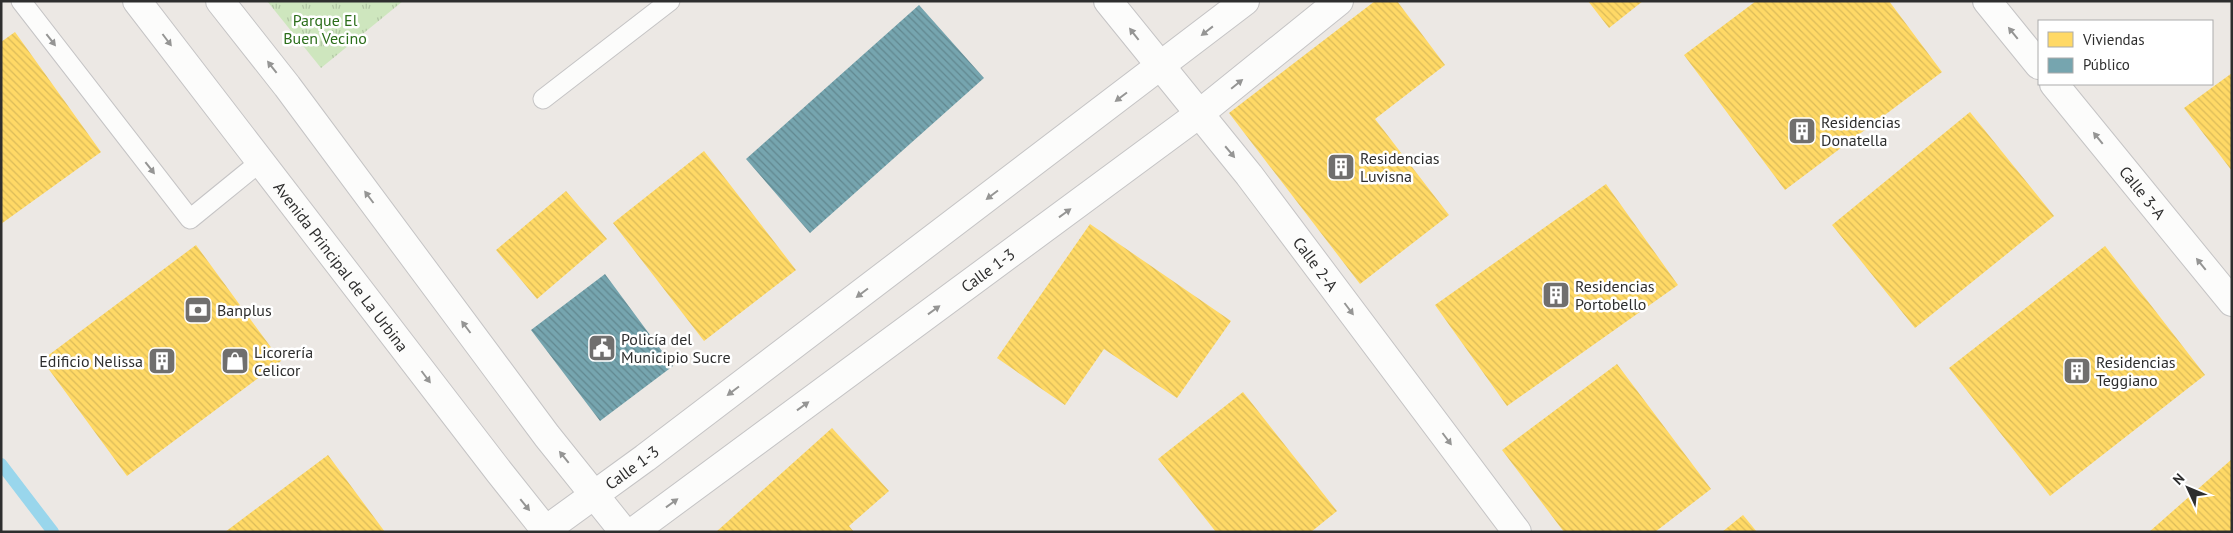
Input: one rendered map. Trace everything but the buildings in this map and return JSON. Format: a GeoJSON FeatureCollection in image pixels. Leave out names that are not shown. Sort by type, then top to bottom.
{"type":"FeatureCollection","features":[{"type":"Feature","properties":{"kind":"street","name":"Avenida Principal de La Urbina"},"geometry":{"type":"LineString","coordinates":[[137,1],[545,531]]}},
{"type":"Feature","properties":{"kind":"street"},"geometry":{"type":"LineString","coordinates":[[220,1],[287,86],[546,436],[624,532]]}},
{"type":"Feature","properties":{"kind":"street","name":"Calle 2-A"},"geometry":{"type":"LineString","coordinates":[[1108,1],[1249,175],[1517,532]]}},
{"type":"Feature","properties":{"kind":"street","name":"Calle 1-3"},"geometry":{"type":"LineString","coordinates":[[545,531],[1245,1]]}},
{"type":"Feature","properties":{"kind":"street","name":"Calle 1-3"},"geometry":{"type":"LineString","coordinates":[[633,532],[1198,114],[1339,1]]}},
{"type":"Feature","properties":{"kind":"street"},"geometry":{"type":"LineString","coordinates":[[1987,1],[2038,64]]}},
{"type":"Feature","properties":{"kind":"street","name":"Calle 3-A"},"geometry":{"type":"LineString","coordinates":[[2055,85],[2232,302]]}},
{"type":"Feature","properties":{"kind":"lane"},"geometry":{"type":"LineString","coordinates":[[21,1],[190,219],[260,162]]}},
{"type":"Feature","properties":{"kind":"lane"},"geometry":{"type":"LineString","coordinates":[[543,99],[670,1]]}},
{"type":"Feature","properties":{"kind":"green space","name":"Parque El Buen Vecino"},"geometry":{"type":"Polygon","coordinates":[[[267,1],[403,1],[321,68],[267,1]]]}},
{"type":"Feature","properties":{"kind":"waterway"},"geometry":{"type":"LineString","coordinates":[[1,464],[53,532]]}},
{"type":"Feature","properties":{"kind":"place","name":"Residencias Donatella"},"geometry":{"type":"Point","coordinates":[1802,131]}},
{"type":"Feature","properties":{"kind":"place","name":"Residencias Luvisna"},"geometry":{"type":"Point","coordinates":[1341,167]}},
{"type":"Feature","properties":{"kind":"place","name":"Residencias Portobello"},"geometry":{"type":"Point","coordinates":[1556,295]}},
{"type":"Feature","properties":{"kind":"place","name":"Banplus"},"geometry":{"type":"Point","coordinates":[198,310]}},
{"type":"Feature","properties":{"kind":"place","name":"Policía del Municipio Sucre"},"geometry":{"type":"Point","coordinates":[602,348]}},
{"type":"Feature","properties":{"kind":"place","name":"Edificio Nelissa"},"geometry":{"type":"Point","coordinates":[162,361]}},
{"type":"Feature","properties":{"kind":"place","name":"Licorería Celicor"},"geometry":{"type":"Point","coordinates":[235,361]}},
{"type":"Feature","properties":{"kind":"place","name":"Residencias Teggiano"},"geometry":{"type":"Point","coordinates":[2077,371]}}]}
